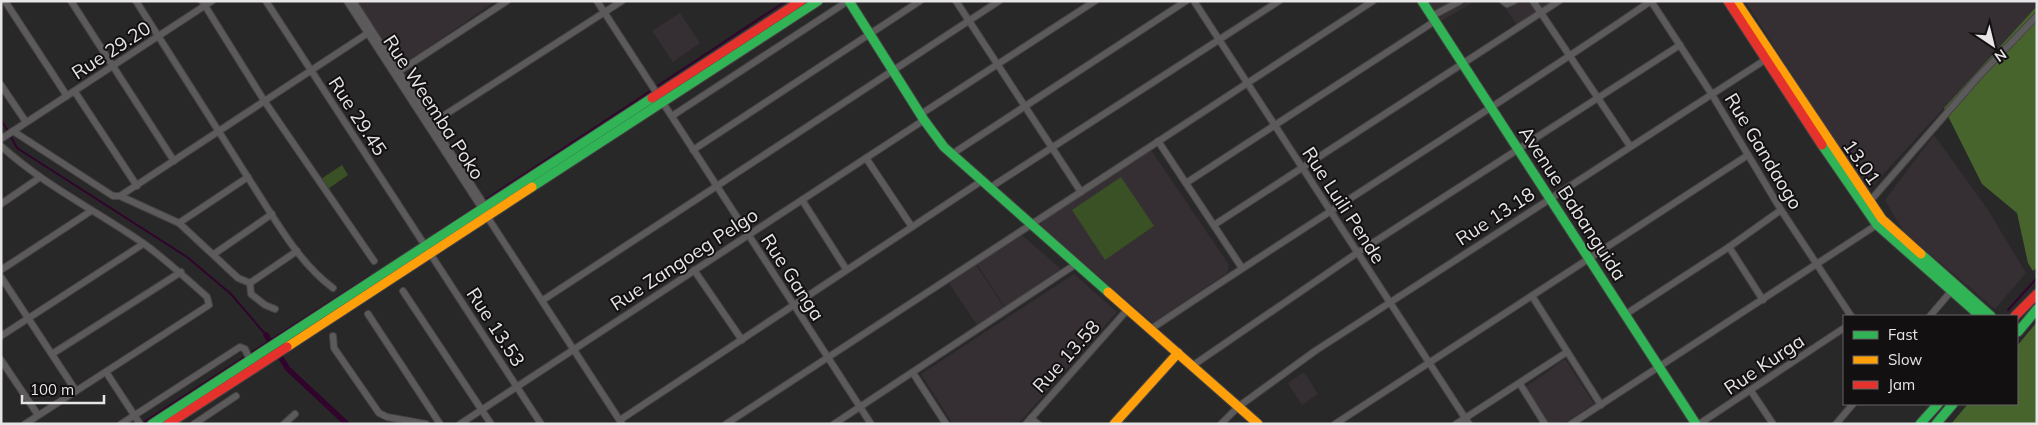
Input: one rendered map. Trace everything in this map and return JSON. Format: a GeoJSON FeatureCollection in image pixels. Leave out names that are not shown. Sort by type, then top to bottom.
{"type":"FeatureCollection","features":[{"type":"Feature","properties":{"kind":"main road"},"geometry":{"type":"LineString","coordinates":[[661,99],[801,1]]}},
{"type":"Feature","properties":{"kind":"main road"},"geometry":{"type":"LineString","coordinates":[[168,424],[263,356],[661,99],[818,1]]}},
{"type":"Feature","properties":{"kind":"main road"},"geometry":{"type":"LineString","coordinates":[[848,1],[922,116],[952,154],[1258,424]]}},
{"type":"Feature","properties":{"kind":"main road","name":"Avenue Babanguida"},"geometry":{"type":"LineString","coordinates":[[1422,1],[1698,424]]}},
{"type":"Feature","properties":{"kind":"main road","name":"13.01"},"geometry":{"type":"LineString","coordinates":[[1728,1],[1870,201],[1880,222]]}},
{"type":"Feature","properties":{"kind":"main road","name":"13.01"},"geometry":{"type":"LineString","coordinates":[[1736,1],[1769,58],[1880,222],[1954,288],[1990,315]]}},
{"type":"Feature","properties":{"kind":"main road","name":"13.01"},"geometry":{"type":"LineString","coordinates":[[1954,288],[1979,315]]}},
{"type":"Feature","properties":{"kind":"main road"},"geometry":{"type":"LineString","coordinates":[[2016,315],[2037,294]]}},
{"type":"Feature","properties":{"kind":"main road"},"geometry":{"type":"LineString","coordinates":[[2018,333],[2037,309]]}},
{"type":"Feature","properties":{"kind":"main road"},"geometry":{"type":"LineString","coordinates":[[1114,424],[1178,353]]}},
{"type":"Feature","properties":{"kind":"main road"},"geometry":{"type":"LineString","coordinates":[[156,423],[250,360],[263,356]]}},
{"type":"Feature","properties":{"kind":"main road"},"geometry":{"type":"LineString","coordinates":[[1936,424],[1952,405]]}},
{"type":"Feature","properties":{"kind":"main road"},"geometry":{"type":"LineString","coordinates":[[1920,424],[1935,407]]}},
{"type":"Feature","properties":{"kind":"street"},"geometry":{"type":"LineString","coordinates":[[5,1],[67,96]]}},
{"type":"Feature","properties":{"kind":"street"},"geometry":{"type":"LineString","coordinates":[[71,1],[174,162]]}},
{"type":"Feature","properties":{"kind":"street"},"geometry":{"type":"LineString","coordinates":[[136,1],[272,214],[319,277],[333,288]]}},
{"type":"Feature","properties":{"kind":"street","name":"Rue 29.20"},"geometry":{"type":"LineString","coordinates":[[13,131],[114,66],[203,4],[212,1]]}},
{"type":"Feature","properties":{"kind":"street","name":"Rue 29.45"},"geometry":{"type":"LineString","coordinates":[[266,1],[428,250]]}},
{"type":"Feature","properties":{"kind":"street","name":"Rue Weemba Poko"},"geometry":{"type":"LineString","coordinates":[[347,1],[368,34],[397,73]]}},
{"type":"Feature","properties":{"kind":"street","name":"Rue Weemba Poko"},"geometry":{"type":"LineString","coordinates":[[353,1],[397,73],[621,422]]}},
{"type":"Feature","properties":{"kind":"street"},"geometry":{"type":"LineString","coordinates":[[397,73],[507,1]]}},
{"type":"Feature","properties":{"kind":"street","name":"Rue Ganga"},"geometry":{"type":"LineString","coordinates":[[597,1],[871,424]]}},
{"type":"Feature","properties":{"kind":"street"},"geometry":{"type":"LineString","coordinates":[[430,124],[622,1]]}},
{"type":"Feature","properties":{"kind":"street"},"geometry":{"type":"LineString","coordinates":[[672,116],[848,1]]}},
{"type":"Feature","properties":{"kind":"street"},"geometry":{"type":"LineString","coordinates":[[693,150],[920,1]]}},
{"type":"Feature","properties":{"kind":"street"},"geometry":{"type":"LineString","coordinates":[[956,1],[1081,192]]}},
{"type":"Feature","properties":{"kind":"street"},"geometry":{"type":"LineString","coordinates":[[543,300],[999,1]]}},
{"type":"Feature","properties":{"kind":"street","name":"Rue Zangoeg Pelgo"},"geometry":{"type":"LineString","coordinates":[[460,424],[866,158],[996,64],[1095,1]]}},
{"type":"Feature","properties":{"kind":"street"},"geometry":{"type":"LineString","coordinates":[[952,154],[1186,1]]}},
{"type":"Feature","properties":{"kind":"street","name":"Rue Luili Pende"},"geometry":{"type":"LineString","coordinates":[[1194,1],[1467,421]]}},
{"type":"Feature","properties":{"kind":"street"},"geometry":{"type":"LineString","coordinates":[[991,187],[1279,1]]}},
{"type":"Feature","properties":{"kind":"street"},"geometry":{"type":"LineString","coordinates":[[726,424],[827,356],[1372,1]]}},
{"type":"Feature","properties":{"kind":"street"},"geometry":{"type":"LineString","coordinates":[[1186,183],[1460,1]]}},
{"type":"Feature","properties":{"kind":"street"},"geometry":{"type":"LineString","coordinates":[[1503,1],[1507,4],[1514,1]]}},
{"type":"Feature","properties":{"kind":"street"},"geometry":{"type":"LineString","coordinates":[[1532,1],[1542,13],[1630,146]]}},
{"type":"Feature","properties":{"kind":"street"},"geometry":{"type":"LineString","coordinates":[[1214,225],[1559,1]]}},
{"type":"Feature","properties":{"kind":"street"},"geometry":{"type":"LineString","coordinates":[[1151,329],[1330,211],[1492,109],[1651,1]]}},
{"type":"Feature","properties":{"kind":"street","name":"Rue Gandaogo"},"geometry":{"type":"LineString","coordinates":[[1651,1],[1711,93],[1781,210],[1850,315]]}},
{"type":"Feature","properties":{"kind":"street"},"geometry":{"type":"LineString","coordinates":[[203,4],[265,102],[374,261]]}},
{"type":"Feature","properties":{"kind":"street"},"geometry":{"type":"LineString","coordinates":[[1870,201],[1979,76],[2037,16]]}},
{"type":"Feature","properties":{"kind":"street"},"geometry":{"type":"LineString","coordinates":[[120,196],[368,34]]}},
{"type":"Feature","properties":{"kind":"street"},"geometry":{"type":"LineString","coordinates":[[1192,366],[1357,253],[1680,45]]}},
{"type":"Feature","properties":{"kind":"street","name":"Rue 13.18"},"geometry":{"type":"LineString","coordinates":[[1221,424],[1238,406],[1315,351],[1711,93],[1769,58]]}},
{"type":"Feature","properties":{"kind":"street"},"geometry":{"type":"LineString","coordinates":[[1,85],[26,122]]}},
{"type":"Feature","properties":{"kind":"street"},"geometry":{"type":"LineString","coordinates":[[75,92],[137,186]]}},
{"type":"Feature","properties":{"kind":"street"},"geometry":{"type":"LineString","coordinates":[[3,138],[13,131],[113,196],[120,196],[179,223],[238,278],[250,283]]}},
{"type":"Feature","properties":{"kind":"street"},"geometry":{"type":"LineString","coordinates":[[1158,141],[1242,268]]}},
{"type":"Feature","properties":{"kind":"street"},"geometry":{"type":"LineString","coordinates":[[1,146],[40,178],[143,244],[181,272],[207,297],[209,305],[25,424]]}},
{"type":"Feature","properties":{"kind":"street"},"geometry":{"type":"LineString","coordinates":[[1335,424],[1748,155]]}},
{"type":"Feature","properties":{"kind":"street"},"geometry":{"type":"LineString","coordinates":[[866,158],[912,227]]}},
{"type":"Feature","properties":{"kind":"street"},"geometry":{"type":"LineString","coordinates":[[179,223],[248,177]]}},
{"type":"Feature","properties":{"kind":"street"},"geometry":{"type":"LineString","coordinates":[[1,204],[40,178]]}},
{"type":"Feature","properties":{"kind":"street"},"geometry":{"type":"LineString","coordinates":[[621,422],[846,269],[983,180]]}},
{"type":"Feature","properties":{"kind":"street"},"geometry":{"type":"LineString","coordinates":[[802,200],[846,269]]}},
{"type":"Feature","properties":{"kind":"street"},"geometry":{"type":"LineString","coordinates":[[1626,314],[1729,247],[1781,210]]}},
{"type":"Feature","properties":{"kind":"street"},"geometry":{"type":"LineString","coordinates":[[1,270],[91,211]]}},
{"type":"Feature","properties":{"kind":"street"},"geometry":{"type":"LineString","coordinates":[[214,254],[272,214]]}},
{"type":"Feature","properties":{"kind":"street"},"geometry":{"type":"LineString","coordinates":[[1572,424],[1880,222]]}},
{"type":"Feature","properties":{"kind":"street"},"geometry":{"type":"LineString","coordinates":[[1,336],[143,244]]}},
{"type":"Feature","properties":{"kind":"street"},"geometry":{"type":"LineString","coordinates":[[1729,247],[1763,300]]}},
{"type":"Feature","properties":{"kind":"street","name":"Rue 13.53"},"geometry":{"type":"LineString","coordinates":[[428,250],[541,424]]}},
{"type":"Feature","properties":{"kind":"street"},"geometry":{"type":"LineString","coordinates":[[250,283],[298,251]]}},
{"type":"Feature","properties":{"kind":"street"},"geometry":{"type":"LineString","coordinates":[[834,424],[1076,264]]}},
{"type":"Feature","properties":{"kind":"street"},"geometry":{"type":"LineString","coordinates":[[694,270],[742,340]]}},
{"type":"Feature","properties":{"kind":"street"},"geometry":{"type":"LineString","coordinates":[[52,354],[181,272]]}},
{"type":"Feature","properties":{"kind":"street"},"geometry":{"type":"LineString","coordinates":[[1,278],[76,391]]}},
{"type":"Feature","properties":{"kind":"street"},"geometry":{"type":"LineString","coordinates":[[250,283],[251,294],[265,305],[275,309]]}},
{"type":"Feature","properties":{"kind":"street"},"geometry":{"type":"LineString","coordinates":[[1931,315],[1954,288]]}},
{"type":"Feature","properties":{"kind":"street"},"geometry":{"type":"LineString","coordinates":[[403,291],[491,424]]}},
{"type":"Feature","properties":{"kind":"street"},"geometry":{"type":"LineString","coordinates":[[1532,296],[1601,404]]}},
{"type":"Feature","properties":{"kind":"street","name":"Rue 13.58"},"geometry":{"type":"LineString","coordinates":[[1026,424],[1128,308]]}},
{"type":"Feature","properties":{"kind":"street"},"geometry":{"type":"LineString","coordinates":[[368,314],[440,424]]}},
{"type":"Feature","properties":{"kind":"street","name":"Rue Kurga"},"geometry":{"type":"LineString","coordinates":[[1698,424],[1751,391],[1843,329]]}},
{"type":"Feature","properties":{"kind":"street"},"geometry":{"type":"LineString","coordinates":[[333,336],[334,348],[379,413],[386,417],[426,424]]}},
{"type":"Feature","properties":{"kind":"street"},"geometry":{"type":"LineString","coordinates":[[121,424],[240,347],[245,349],[250,360]]}},
{"type":"Feature","properties":{"kind":"street"},"geometry":{"type":"LineString","coordinates":[[1456,424],[1467,421],[1567,352]]}},
{"type":"Feature","properties":{"kind":"street"},"geometry":{"type":"LineString","coordinates":[[1,360],[38,415]]}},
{"type":"Feature","properties":{"kind":"street"},"geometry":{"type":"LineString","coordinates":[[106,372],[140,424]]}},
{"type":"Feature","properties":{"kind":"street"},"geometry":{"type":"LineString","coordinates":[[913,373],[946,424]]}},
{"type":"Feature","properties":{"kind":"street"},"geometry":{"type":"LineString","coordinates":[[1520,384],[1545,424]]}},
{"type":"Feature","properties":{"kind":"street"},"geometry":{"type":"LineString","coordinates":[[1751,391],[1774,424]]}},
{"type":"Feature","properties":{"kind":"street"},"geometry":{"type":"LineString","coordinates":[[194,424],[236,396]]}},
{"type":"Feature","properties":{"kind":"street"},"geometry":{"type":"LineString","coordinates":[[1836,424],[1852,405]]}},
{"type":"Feature","properties":{"kind":"street"},"geometry":{"type":"LineString","coordinates":[[284,424],[295,414]]}},
{"type":"Feature","properties":{"kind":"street"},"geometry":{"type":"LineString","coordinates":[[1031,418],[1038,424]]}},
{"type":"Feature","properties":{"kind":"shaded area"},"geometry":{"type":"Polygon","coordinates":[[[354,1],[496,1],[398,68],[354,1]]]}},
{"type":"Feature","properties":{"kind":"shaded area"},"geometry":{"type":"Polygon","coordinates":[[[1424,1],[1475,1],[1438,23],[1424,1]]]}},
{"type":"Feature","properties":{"kind":"shaded area"},"geometry":{"type":"Polygon","coordinates":[[[1501,1],[1555,1],[1518,27],[1501,1]]]}},
{"type":"Feature","properties":{"kind":"shaded area"},"geometry":{"type":"Polygon","coordinates":[[[1745,1],[2037,1],[2037,6],[1867,192],[1745,1]]]}},
{"type":"Feature","properties":{"kind":"shaded area"},"geometry":{"type":"Polygon","coordinates":[[[680,13],[700,43],[673,62],[652,31],[680,13]]]}},
{"type":"Feature","properties":{"kind":"shaded area"},"geometry":{"type":"Polygon","coordinates":[[[1934,135],[1986,207],[2026,273],[1995,309],[1903,231],[1885,200],[1934,135]]]}},
{"type":"Feature","properties":{"kind":"shaded area"},"geometry":{"type":"Polygon","coordinates":[[[1151,150],[1229,265],[1227,273],[1153,323],[1041,226],[1042,221],[1151,150]]]}},
{"type":"Feature","properties":{"kind":"shaded area"},"geometry":{"type":"Polygon","coordinates":[[[1022,235],[1061,269],[1005,307],[977,264],[1022,235]]]}},
{"type":"Feature","properties":{"kind":"shaded area"},"geometry":{"type":"Polygon","coordinates":[[[976,265],[1004,307],[977,325],[949,283],[976,265]]]}},
{"type":"Feature","properties":{"kind":"shaded area"},"geometry":{"type":"Polygon","coordinates":[[[1074,274],[1117,312],[1018,424],[953,424],[921,374],[1074,274]]]}},
{"type":"Feature","properties":{"kind":"shaded area"},"geometry":{"type":"Polygon","coordinates":[[[1565,359],[1594,404],[1563,424],[1549,424],[1523,389],[1565,359]]]}},
{"type":"Feature","properties":{"kind":"shaded area"},"geometry":{"type":"Polygon","coordinates":[[[1304,372],[1318,394],[1302,405],[1288,383],[1304,372]]]}},
{"type":"Feature","properties":{"kind":"green space"},"geometry":{"type":"Polygon","coordinates":[[[2037,6],[2037,267],[2033,271],[2028,263],[2017,213],[1982,184],[1944,108],[2037,6]]]}},
{"type":"Feature","properties":{"kind":"green space"},"geometry":{"type":"Polygon","coordinates":[[[342,165],[348,175],[328,189],[321,179],[342,165]]]}},
{"type":"Feature","properties":{"kind":"green space"},"geometry":{"type":"Polygon","coordinates":[[[1121,177],[1154,226],[1105,260],[1072,210],[1121,177]]]}},
{"type":"Feature","properties":{"kind":"green space"},"geometry":{"type":"Polygon","coordinates":[[[2037,322],[2037,424],[1951,424],[1967,405],[2018,405],[2018,345],[2037,322]]]}},
{"type":"Feature","properties":{"kind":"waterway"},"geometry":{"type":"LineString","coordinates":[[656,87],[786,1]]}},
{"type":"Feature","properties":{"kind":"waterway"},"geometry":{"type":"LineString","coordinates":[[485,200],[652,90]]}},
{"type":"Feature","properties":{"kind":"waterway"},"geometry":{"type":"LineString","coordinates":[[1,120],[8,131]]}},
{"type":"Feature","properties":{"kind":"waterway"},"geometry":{"type":"LineString","coordinates":[[10,135],[17,148],[187,257],[231,294],[266,335]]}},
{"type":"Feature","properties":{"kind":"waterway"},"geometry":{"type":"LineString","coordinates":[[435,234],[477,206]]}},
{"type":"Feature","properties":{"kind":"waterway"},"geometry":{"type":"LineString","coordinates":[[141,424],[370,276]]}},
{"type":"Feature","properties":{"kind":"waterway"},"geometry":{"type":"LineString","coordinates":[[2008,310],[2037,278]]}},
{"type":"Feature","properties":{"kind":"waterway"},"geometry":{"type":"LineString","coordinates":[[266,335],[288,369],[347,424]]}},
{"type":"Feature","properties":{"kind":"traffic: fast"},"geometry":{"type":"LineString","coordinates":[[532,187],[818,1]]}},
{"type":"Feature","properties":{"kind":"traffic: fast"},"geometry":{"type":"LineString","coordinates":[[849,1],[924,120],[944,147],[1108,292]]}},
{"type":"Feature","properties":{"kind":"traffic: fast"},"geometry":{"type":"LineString","coordinates":[[1422,1],[1696,424]]}},
{"type":"Feature","properties":{"kind":"traffic: fast"},"geometry":{"type":"LineString","coordinates":[[152,424],[652,98]]}},
{"type":"Feature","properties":{"kind":"traffic: fast"},"geometry":{"type":"LineString","coordinates":[[1822,145],[1877,225],[1979,315]]}},
{"type":"Feature","properties":{"kind":"traffic: fast"},"geometry":{"type":"LineString","coordinates":[[1921,254],[1990,315]]}},
{"type":"Feature","properties":{"kind":"traffic: fast"},"geometry":{"type":"LineString","coordinates":[[2018,332],[2037,309]]}},
{"type":"Feature","properties":{"kind":"traffic: fast"},"geometry":{"type":"LineString","coordinates":[[1920,424],[1937,405]]}},
{"type":"Feature","properties":{"kind":"traffic: fast"},"geometry":{"type":"LineString","coordinates":[[1936,424],[1952,405]]}},
{"type":"Feature","properties":{"kind":"traffic: slow"},"geometry":{"type":"LineString","coordinates":[[1736,1],[1882,219],[1921,254]]}},
{"type":"Feature","properties":{"kind":"traffic: slow"},"geometry":{"type":"LineString","coordinates":[[287,347],[532,187]]}},
{"type":"Feature","properties":{"kind":"traffic: slow"},"geometry":{"type":"LineString","coordinates":[[1108,292],[1258,424]]}},
{"type":"Feature","properties":{"kind":"traffic: slow"},"geometry":{"type":"LineString","coordinates":[[1114,424],[1178,353]]}},
{"type":"Feature","properties":{"kind":"traffic: jam"},"geometry":{"type":"LineString","coordinates":[[652,98],[801,1]]}},
{"type":"Feature","properties":{"kind":"traffic: jam"},"geometry":{"type":"LineString","coordinates":[[1728,1],[1822,145]]}},
{"type":"Feature","properties":{"kind":"traffic: jam"},"geometry":{"type":"LineString","coordinates":[[2016,315],[2037,294]]}},
{"type":"Feature","properties":{"kind":"traffic: jam"},"geometry":{"type":"LineString","coordinates":[[168,424],[287,347]]}}]}
